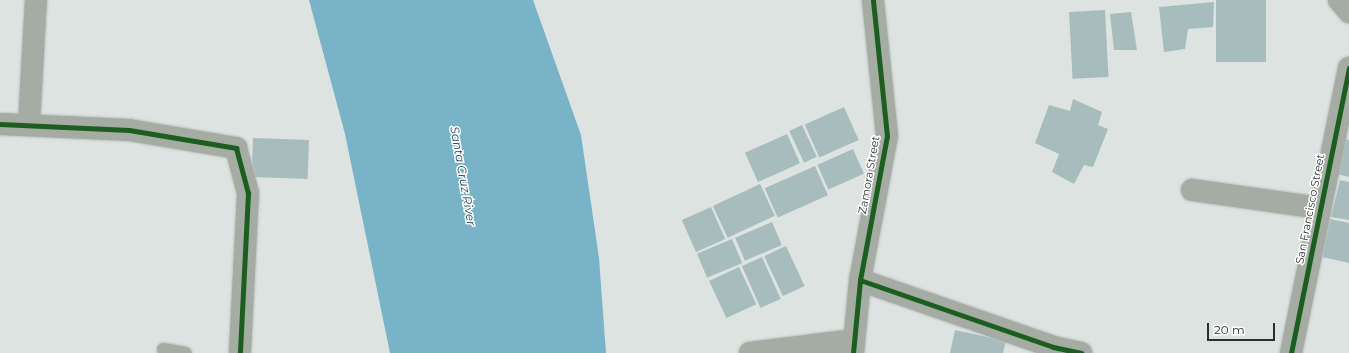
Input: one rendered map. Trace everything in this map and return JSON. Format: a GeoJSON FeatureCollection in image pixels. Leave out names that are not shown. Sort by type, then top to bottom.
{"type":"FeatureCollection","features":[{"type":"Feature","properties":{"kind":"street"},"geometry":{"type":"LineString","coordinates":[[29,124],[36,0]]}},
{"type":"Feature","properties":{"kind":"street","name":"Zamora Street"},"geometry":{"type":"LineString","coordinates":[[854,346],[860,280],[887,136],[873,0]]}},
{"type":"Feature","properties":{"kind":"street"},"geometry":{"type":"LineString","coordinates":[[1339,0],[1349,12]]}},
{"type":"Feature","properties":{"kind":"street","name":"San Francisco Street"},"geometry":{"type":"LineString","coordinates":[[1291,353],[1349,68]]}},
{"type":"Feature","properties":{"kind":"street"},"geometry":{"type":"LineString","coordinates":[[0,124],[29,124],[129,130],[236,148],[248,193],[240,353]]}},
{"type":"Feature","properties":{"kind":"street"},"geometry":{"type":"LineString","coordinates":[[1192,190],[1320,208]]}},
{"type":"Feature","properties":{"kind":"street"},"geometry":{"type":"LineString","coordinates":[[860,280],[1053,350],[1080,353]]}},
{"type":"Feature","properties":{"kind":"street"},"geometry":{"type":"LineString","coordinates":[[750,353],[854,346]]}},
{"type":"Feature","properties":{"kind":"lane"},"geometry":{"type":"LineString","coordinates":[[163,349],[185,353]]}},
{"type":"Feature","properties":{"kind":"water","name":"Santa Cruz River"},"geometry":{"type":"Polygon","coordinates":[[[309,0],[533,0],[581,135],[599,258],[606,353],[390,353],[345,134],[309,0]]]}},
{"type":"Feature","properties":{"kind":"building"},"geometry":{"type":"Polygon","coordinates":[[[1216,0],[1266,0],[1266,62],[1216,62],[1216,0]]]}},
{"type":"Feature","properties":{"kind":"building"},"geometry":{"type":"Polygon","coordinates":[[[1214,2],[1213,27],[1188,29],[1185,49],[1164,52],[1159,7],[1214,2]]]}},
{"type":"Feature","properties":{"kind":"building"},"geometry":{"type":"Polygon","coordinates":[[[1105,10],[1109,77],[1073,79],[1069,12],[1105,10]]]}},
{"type":"Feature","properties":{"kind":"building"},"geometry":{"type":"Polygon","coordinates":[[[1131,12],[1137,50],[1114,50],[1110,14],[1131,12]]]}},
{"type":"Feature","properties":{"kind":"building"},"geometry":{"type":"Polygon","coordinates":[[[1073,99],[1102,112],[1098,125],[1108,129],[1093,167],[1084,165],[1074,184],[1052,172],[1059,154],[1035,143],[1049,105],[1070,111],[1073,99]]]}},
{"type":"Feature","properties":{"kind":"building"},"geometry":{"type":"Polygon","coordinates":[[[844,107],[859,140],[819,157],[805,124],[844,107]]]}},
{"type":"Feature","properties":{"kind":"building"},"geometry":{"type":"Polygon","coordinates":[[[802,125],[817,157],[804,163],[789,131],[802,125]]]}},
{"type":"Feature","properties":{"kind":"building"},"geometry":{"type":"Polygon","coordinates":[[[787,134],[800,163],[758,182],[745,153],[787,134]]]}},
{"type":"Feature","properties":{"kind":"building"},"geometry":{"type":"Polygon","coordinates":[[[253,138],[309,140],[308,179],[252,177],[253,138]]]}},
{"type":"Feature","properties":{"kind":"building"},"geometry":{"type":"Polygon","coordinates":[[[1345,139],[1349,140],[1349,177],[1337,174],[1345,139]]]}},
{"type":"Feature","properties":{"kind":"building"},"geometry":{"type":"Polygon","coordinates":[[[853,149],[864,174],[828,190],[817,165],[853,149]]]}},
{"type":"Feature","properties":{"kind":"building"},"geometry":{"type":"Polygon","coordinates":[[[815,166],[828,195],[778,218],[765,188],[815,166]]]}},
{"type":"Feature","properties":{"kind":"building"},"geometry":{"type":"Polygon","coordinates":[[[1340,180],[1349,182],[1349,220],[1331,217],[1340,180]]]}},
{"type":"Feature","properties":{"kind":"building"},"geometry":{"type":"Polygon","coordinates":[[[760,184],[775,216],[728,238],[713,206],[760,184]]]}},
{"type":"Feature","properties":{"kind":"building"},"geometry":{"type":"Polygon","coordinates":[[[711,207],[725,239],[696,252],[682,220],[711,207]]]}},
{"type":"Feature","properties":{"kind":"building"},"geometry":{"type":"Polygon","coordinates":[[[1330,219],[1349,223],[1349,263],[1322,257],[1330,219]]]}},
{"type":"Feature","properties":{"kind":"building"},"geometry":{"type":"Polygon","coordinates":[[[772,222],[782,245],[745,261],[735,238],[772,222]]]}},
{"type":"Feature","properties":{"kind":"building"},"geometry":{"type":"Polygon","coordinates":[[[732,239],[742,263],[707,278],[697,254],[732,239]]]}},
{"type":"Feature","properties":{"kind":"building"},"geometry":{"type":"Polygon","coordinates":[[[786,246],[805,286],[783,296],[764,256],[786,246]]]}},
{"type":"Feature","properties":{"kind":"building"},"geometry":{"type":"Polygon","coordinates":[[[762,257],[781,299],[761,308],[742,266],[762,257]]]}},
{"type":"Feature","properties":{"kind":"building"},"geometry":{"type":"Polygon","coordinates":[[[739,267],[756,304],[726,318],[709,281],[739,267]]]}},
{"type":"Feature","properties":{"kind":"building"},"geometry":{"type":"Polygon","coordinates":[[[955,330],[1006,341],[1003,353],[950,353],[955,330]]]}},
{"type":"Feature","properties":{"kind":"cycle path"},"geometry":{"type":"LineString","coordinates":[[853,353],[860,280],[887,136],[873,0]]}},
{"type":"Feature","properties":{"kind":"cycle path"},"geometry":{"type":"LineString","coordinates":[[1291,353],[1349,68]]}},
{"type":"Feature","properties":{"kind":"cycle path"},"geometry":{"type":"LineString","coordinates":[[0,124],[129,130],[236,148],[248,193],[240,353]]}},
{"type":"Feature","properties":{"kind":"cycle path"},"geometry":{"type":"LineString","coordinates":[[860,280],[1053,347],[1081,353]]}}]}
